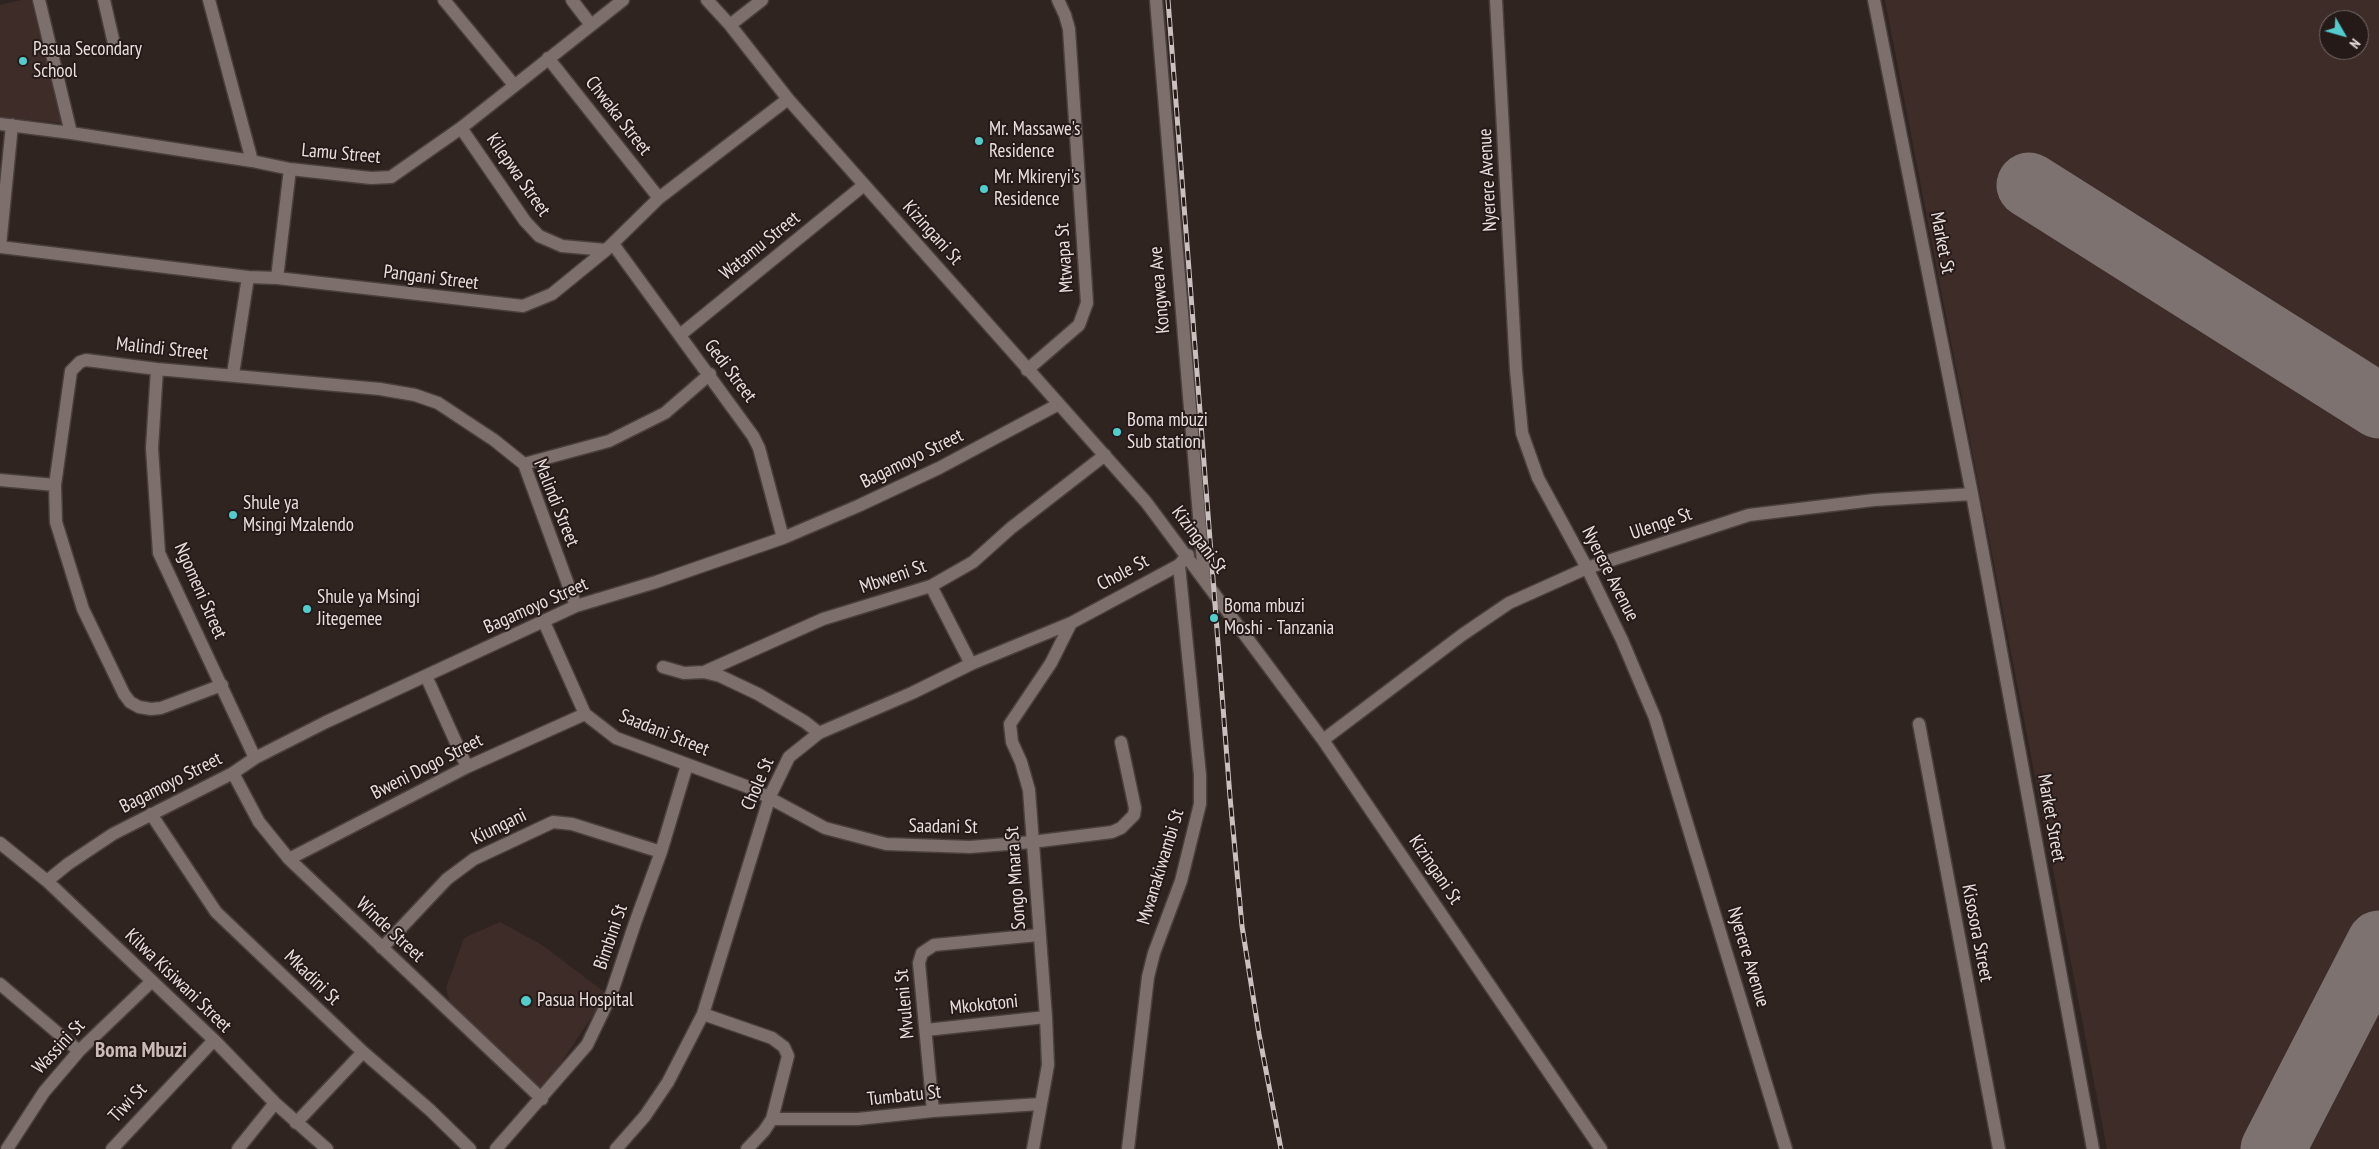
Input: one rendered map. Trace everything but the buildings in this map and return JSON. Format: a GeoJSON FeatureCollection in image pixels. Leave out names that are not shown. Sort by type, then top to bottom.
{"type":"FeatureCollection","features":[{"type":"Feature","properties":{"kind":"street"},"geometry":{"type":"LineString","coordinates":[[38,0],[71,133]]}},
{"type":"Feature","properties":{"kind":"street"},"geometry":{"type":"LineString","coordinates":[[104,0],[116,48]]}},
{"type":"Feature","properties":{"kind":"street"},"geometry":{"type":"LineString","coordinates":[[209,0],[252,161]]}},
{"type":"Feature","properties":{"kind":"street"},"geometry":{"type":"LineString","coordinates":[[444,0],[514,85]]}},
{"type":"Feature","properties":{"kind":"street"},"geometry":{"type":"LineString","coordinates":[[572,0],[591,25]]}},
{"type":"Feature","properties":{"kind":"street","name":"Lamu Street"},"geometry":{"type":"LineString","coordinates":[[6,125],[252,161],[290,169],[371,178],[391,177],[462,128],[623,0]]}},
{"type":"Feature","properties":{"kind":"street","name":"Kizingani St"},"geometry":{"type":"LineString","coordinates":[[707,0],[730,25],[788,99],[1146,502],[1188,555],[1235,623],[1323,740],[1601,1149]]}},
{"type":"Feature","properties":{"kind":"street"},"geometry":{"type":"LineString","coordinates":[[730,25],[761,0]]}},
{"type":"Feature","properties":{"kind":"street","name":"Mtwapa St"},"geometry":{"type":"LineString","coordinates":[[1027,370],[1079,325],[1087,303],[1069,29],[1058,0]]}},
{"type":"Feature","properties":{"kind":"street","name":"Kongwea Ave"},"geometry":{"type":"LineString","coordinates":[[1156,0],[1204,576]]}},
{"type":"Feature","properties":{"kind":"street","name":"Nyerere Avenue"},"geometry":{"type":"LineString","coordinates":[[1496,0],[1516,370],[1522,433],[1538,478],[1587,568],[1622,640],[1655,718],[1786,1149]]}},
{"type":"Feature","properties":{"kind":"street","name":"Market St"},"geometry":{"type":"LineString","coordinates":[[1874,0],[1972,494]]}},
{"type":"Feature","properties":{"kind":"street","name":"Chwaka Street"},"geometry":{"type":"LineString","coordinates":[[548,58],[659,198]]}},
{"type":"Feature","properties":{"kind":"street","name":"Pangani Street"},"geometry":{"type":"LineString","coordinates":[[0,246],[248,278],[276,278],[523,306],[552,294],[610,247],[659,198],[788,99]]}},
{"type":"Feature","properties":{"kind":"street"},"geometry":{"type":"LineString","coordinates":[[0,246],[6,125]]}},
{"type":"Feature","properties":{"kind":"street","name":"Kilepwa Street"},"geometry":{"type":"LineString","coordinates":[[462,128],[525,221],[538,236],[562,246],[610,247]]}},
{"type":"Feature","properties":{"kind":"street"},"geometry":{"type":"LineString","coordinates":[[276,278],[290,169]]}},
{"type":"Feature","properties":{"kind":"street","name":"Watamu Street"},"geometry":{"type":"LineString","coordinates":[[680,335],[864,185]]}},
{"type":"Feature","properties":{"kind":"street","name":"Gedi Street"},"geometry":{"type":"LineString","coordinates":[[610,247],[710,374],[756,442],[783,538]]}},
{"type":"Feature","properties":{"kind":"street"},"geometry":{"type":"LineString","coordinates":[[233,374],[248,278]]}},
{"type":"Feature","properties":{"kind":"street","name":"Malindi Street"},"geometry":{"type":"LineString","coordinates":[[222,685],[161,708],[139,707],[130,702],[120,685],[83,609],[56,522],[55,486],[71,371],[75,366],[86,360],[157,369],[380,388],[415,394],[448,409],[494,440],[524,464],[576,606]]}},
{"type":"Feature","properties":{"kind":"street","name":"Ngomeni Street"},"geometry":{"type":"LineString","coordinates":[[157,369],[152,448],[159,553],[255,758]]}},
{"type":"Feature","properties":{"kind":"street"},"geometry":{"type":"LineString","coordinates":[[524,464],[609,441],[666,413],[710,374]]}},
{"type":"Feature","properties":{"kind":"street","name":"Bagamoyo Street"},"geometry":{"type":"LineString","coordinates":[[46,881],[90,849],[151,814],[233,773],[255,758],[326,722],[576,606],[656,582],[783,538],[939,468],[1059,404]]}},
{"type":"Feature","properties":{"kind":"street","name":"Mbweni St"},"geometry":{"type":"LineString","coordinates":[[663,667],[684,673],[704,672],[823,619],[931,586],[973,562],[1011,528],[1105,456]]}},
{"type":"Feature","properties":{"kind":"street"},"geometry":{"type":"LineString","coordinates":[[0,480],[55,486]]}},
{"type":"Feature","properties":{"kind":"street","name":"Ulenge St"},"geometry":{"type":"LineString","coordinates":[[1323,740],[1462,635],[1509,603],[1587,568],[1749,516],[1874,500],[1972,494]]}},
{"type":"Feature","properties":{"kind":"street","name":"Market Street"},"geometry":{"type":"LineString","coordinates":[[1972,494],[2093,1149]]}},
{"type":"Feature","properties":{"kind":"street","name":"Chole St"},"geometry":{"type":"LineString","coordinates":[[616,1149],[645,1116],[668,1082],[703,1014],[770,796],[789,758],[818,733],[912,693],[970,664],[1071,623],[1178,565],[1188,555]]}},
{"type":"Feature","properties":{"kind":"street","name":"Mwanakiwambi St"},"geometry":{"type":"LineString","coordinates":[[1128,1149],[1152,961],[1181,881],[1200,804],[1200,775],[1178,565]]}},
{"type":"Feature","properties":{"kind":"street"},"geometry":{"type":"LineString","coordinates":[[931,586],[970,664]]}},
{"type":"Feature","properties":{"kind":"street","name":"Saadani Street"},"geometry":{"type":"LineString","coordinates":[[544,622],[585,714],[616,738],[770,796]]}},
{"type":"Feature","properties":{"kind":"street","name":"Songo Mnara St"},"geometry":{"type":"LineString","coordinates":[[1034,1149],[1048,1065],[1046,1017],[1038,935],[1029,790],[1021,762],[1012,742],[1010,724],[1051,663],[1071,623]]}},
{"type":"Feature","properties":{"kind":"street"},"geometry":{"type":"LineString","coordinates":[[704,672],[720,676],[758,694],[805,722],[818,733]]}},
{"type":"Feature","properties":{"kind":"street"},"geometry":{"type":"LineString","coordinates":[[426,676],[467,767]]}},
{"type":"Feature","properties":{"kind":"street","name":"Bweni Dogo Street"},"geometry":{"type":"LineString","coordinates":[[289,859],[467,767],[585,714]]}},
{"type":"Feature","properties":{"kind":"street","name":"Kisosora Street"},"geometry":{"type":"LineString","coordinates":[[1919,724],[1999,1149]]}},
{"type":"Feature","properties":{"kind":"street","name":"Saadani St"},"geometry":{"type":"LineString","coordinates":[[770,796],[825,828],[886,844],[970,847],[1032,842],[1112,832],[1128,822],[1134,815],[1135,808],[1121,742]]}},
{"type":"Feature","properties":{"kind":"street","name":"Bimbini St"},"geometry":{"type":"LineString","coordinates":[[496,1149],[542,1099],[587,1045],[607,1004],[661,852],[687,764]]}},
{"type":"Feature","properties":{"kind":"street","name":"Winde Street"},"geometry":{"type":"LineString","coordinates":[[233,773],[259,822],[289,859],[542,1099]]}},
{"type":"Feature","properties":{"kind":"street","name":"Mkadini St"},"geometry":{"type":"LineString","coordinates":[[151,814],[216,912],[363,1052],[430,1110],[470,1149]]}},
{"type":"Feature","properties":{"kind":"street","name":"Kiungani"},"geometry":{"type":"LineString","coordinates":[[382,948],[448,879],[474,859],[554,822],[572,824],[661,852]]}},
{"type":"Feature","properties":{"kind":"street","name":"Kilwa Kisiwani Street"},"geometry":{"type":"LineString","coordinates":[[0,843],[46,881],[214,1040],[275,1103],[327,1149]]}},
{"type":"Feature","properties":{"kind":"street","name":"Mvuleni St"},"geometry":{"type":"LineString","coordinates":[[933,1111],[919,963],[922,953],[934,945],[1038,935]]}},
{"type":"Feature","properties":{"kind":"street","name":"Wassini St"},"geometry":{"type":"LineString","coordinates":[[7,1149],[44,1092],[79,1051],[152,982]]}},
{"type":"Feature","properties":{"kind":"street"},"geometry":{"type":"LineString","coordinates":[[0,984],[79,1051]]}},
{"type":"Feature","properties":{"kind":"street"},"geometry":{"type":"LineString","coordinates":[[703,1014],[772,1038],[784,1047],[788,1056],[772,1119],[764,1131],[747,1149]]}},
{"type":"Feature","properties":{"kind":"street","name":"Mkokotoni"},"geometry":{"type":"LineString","coordinates":[[926,1030],[1046,1017]]}},
{"type":"Feature","properties":{"kind":"street","name":"Tiwi St"},"geometry":{"type":"LineString","coordinates":[[112,1149],[214,1040]]}},
{"type":"Feature","properties":{"kind":"street"},"geometry":{"type":"LineString","coordinates":[[296,1123],[363,1052]]}},
{"type":"Feature","properties":{"kind":"street"},"geometry":{"type":"LineString","coordinates":[[238,1149],[275,1103]]}},
{"type":"Feature","properties":{"kind":"street","name":"Tumbatu St"},"geometry":{"type":"LineString","coordinates":[[772,1119],[858,1119],[933,1111],[1040,1104]]}},
{"type":"Feature","properties":{"kind":"shaded area","name":"Pasua Secondary School"},"geometry":{"type":"Polygon","coordinates":[[[21,0],[31,0],[62,123],[0,117],[0,5],[21,0]]]}},
{"type":"Feature","properties":{"kind":"shaded area"},"geometry":{"type":"Polygon","coordinates":[[[1885,0],[2379,0],[2379,1149],[2107,1149],[1885,0]]]}},
{"type":"Feature","properties":{"kind":"shaded area","name":"Pasua Hospital"},"geometry":{"type":"Polygon","coordinates":[[[500,922],[542,945],[607,994],[541,1093],[451,1008],[446,988],[464,938],[500,922]]]}},
{"type":"Feature","properties":{"kind":"runway"},"geometry":{"type":"LineString","coordinates":[[2029,185],[2379,406]]}},
{"type":"Feature","properties":{"kind":"runway"},"geometry":{"type":"LineString","coordinates":[[2273,1149],[2379,943]]}},
{"type":"Feature","properties":{"kind":"railway"},"geometry":{"type":"LineString","coordinates":[[1168,0],[1230,797],[1242,926],[1259,1034],[1281,1149]]}},
{"type":"Feature","properties":{"kind":"place","name":"Pasua Secondary School"},"geometry":{"type":"Point","coordinates":[23,61]}},
{"type":"Feature","properties":{"kind":"place","name":"Mr. Massawe's Residence"},"geometry":{"type":"Point","coordinates":[979,141]}},
{"type":"Feature","properties":{"kind":"place","name":"Mr. Mkireryi's Residence"},"geometry":{"type":"Point","coordinates":[984,189]}},
{"type":"Feature","properties":{"kind":"place","name":"Boma mbuzi Sub station"},"geometry":{"type":"Point","coordinates":[1117,432]}},
{"type":"Feature","properties":{"kind":"place","name":"Shule ya Msingi Mzalendo"},"geometry":{"type":"Point","coordinates":[233,515]}},
{"type":"Feature","properties":{"kind":"place","name":"Shule ya Msingi Jitegemee"},"geometry":{"type":"Point","coordinates":[307,609]}},
{"type":"Feature","properties":{"kind":"place","name":"Boma mbuzi Moshi - Tanzania"},"geometry":{"type":"Point","coordinates":[1214,618]}},
{"type":"Feature","properties":{"kind":"place","name":"Pasua Hospital"},"geometry":{"type":"Point","coordinates":[526,1001]}},
{"type":"Feature","properties":{"kind":"district","name":"Boma Mbuzi"},"geometry":{"type":"Point","coordinates":[141,1051]}}]}
